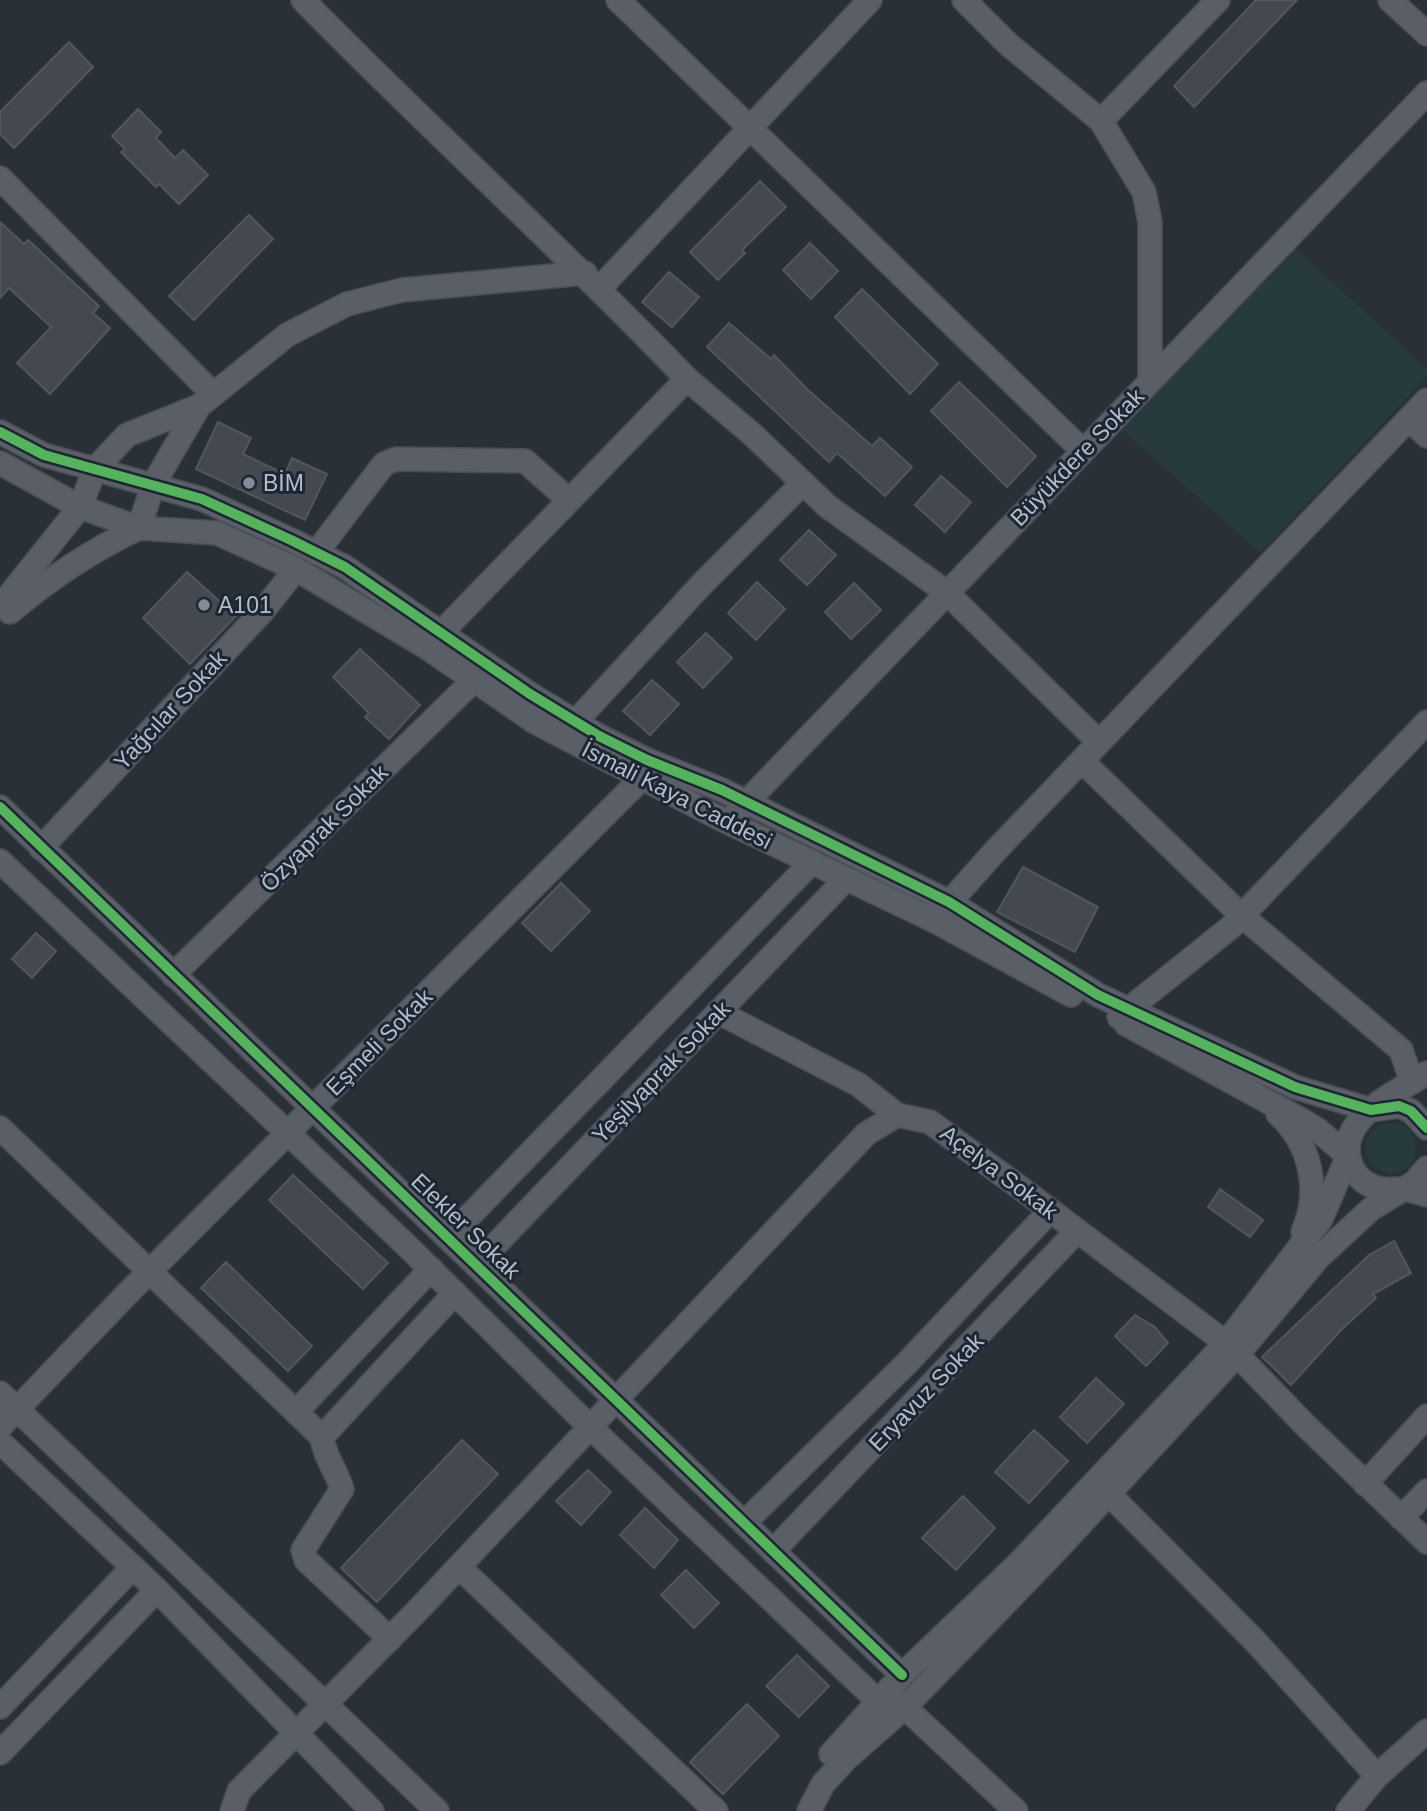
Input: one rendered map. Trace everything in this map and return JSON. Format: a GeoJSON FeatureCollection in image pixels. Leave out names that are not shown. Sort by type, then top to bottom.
{"type":"FeatureCollection","features":[{"type":"Feature","properties":{"kind":"street"},"geometry":{"type":"LineString","coordinates":[[303,0],[399,98],[592,281],[687,379],[753,435],[827,506],[946,592],[1099,742]]}},
{"type":"Feature","properties":{"kind":"street"},"geometry":{"type":"LineString","coordinates":[[618,0],[1083,451]]}},
{"type":"Feature","properties":{"kind":"street"},"geometry":{"type":"LineString","coordinates":[[0,607],[80,507],[95,469],[127,435],[206,400],[287,335],[347,304],[402,290],[592,281],[749,127],[870,0]]}},
{"type":"Feature","properties":{"kind":"street"},"geometry":{"type":"LineString","coordinates":[[964,0],[1008,44],[1101,121],[1143,192],[1150,222],[1150,380]]}},
{"type":"Feature","properties":{"kind":"street"},"geometry":{"type":"LineString","coordinates":[[1101,121],[1218,0]]}},
{"type":"Feature","properties":{"kind":"street"},"geometry":{"type":"LineString","coordinates":[[1390,0],[1427,34]]}},
{"type":"Feature","properties":{"kind":"street","name":"Büyükdere Sokak"},"geometry":{"type":"LineString","coordinates":[[727,821],[1427,93]]}},
{"type":"Feature","properties":{"kind":"street"},"geometry":{"type":"LineString","coordinates":[[0,178],[206,400]]}},
{"type":"Feature","properties":{"kind":"street"},"geometry":{"type":"LineString","coordinates":[[434,640],[687,379]]}},
{"type":"Feature","properties":{"kind":"street"},"geometry":{"type":"LineString","coordinates":[[0,620],[40,587],[107,543],[139,528],[153,485],[206,400]]}},
{"type":"Feature","properties":{"kind":"street"},"geometry":{"type":"LineString","coordinates":[[933,920],[1099,742],[1427,400]]}},
{"type":"Feature","properties":{"kind":"street"},"geometry":{"type":"LineString","coordinates":[[1409,419],[1427,436]]}},
{"type":"Feature","properties":{"kind":"street"},"geometry":{"type":"LineString","coordinates":[[0,432],[44,455],[202,499],[345,567],[434,640],[569,729],[746,802],[949,902],[1098,995],[1122,1015],[1295,1087],[1371,1110],[1385,1105],[1399,1106],[1412,1111],[1427,1128]]}},
{"type":"Feature","properties":{"kind":"street"},"geometry":{"type":"LineString","coordinates":[[316,552],[384,464],[396,459],[525,461],[569,500]]}},
{"type":"Feature","properties":{"kind":"street","name":"İsmali Kaya Caddesi"},"geometry":{"type":"LineString","coordinates":[[0,463],[80,507],[139,528],[217,533],[296,569],[434,640],[474,680],[535,722],[569,729],[642,778],[1122,1015],[1318,1130],[1348,1156],[1353,1170],[1368,1184],[1388,1191],[1402,1189]]}},
{"type":"Feature","properties":{"kind":"street"},"geometry":{"type":"LineString","coordinates":[[569,729],[702,584],[803,483]]}},
{"type":"Feature","properties":{"kind":"street","name":"Yağcılar Sokak"},"geometry":{"type":"LineString","coordinates":[[41,848],[262,612],[296,569]]}},
{"type":"Feature","properties":{"kind":"street","name":"Özyaprak Sokak"},"geometry":{"type":"LineString","coordinates":[[173,975],[474,680]]}},
{"type":"Feature","properties":{"kind":"street"},"geometry":{"type":"LineString","coordinates":[[1122,1015],[1242,916],[1427,722]]}},
{"type":"Feature","properties":{"kind":"street"},"geometry":{"type":"LineString","coordinates":[[792,1811],[818,1768],[1109,1494],[1232,1349],[1321,1219],[1348,1156],[1352,1129],[1371,1110],[1420,1078],[1401,1050],[1242,916],[1082,761]]}},
{"type":"Feature","properties":{"kind":"street","name":"Eşmeli Sokak"},"geometry":{"type":"LineString","coordinates":[[0,1427],[149,1272],[642,778]]}},
{"type":"Feature","properties":{"kind":"street","name":"Elekler Sokak"},"geometry":{"type":"LineString","coordinates":[[0,807],[774,1551],[894,1694]]}},
{"type":"Feature","properties":{"kind":"street"},"geometry":{"type":"LineString","coordinates":[[0,861],[431,1269],[590,1427],[894,1694],[1016,1811]]}},
{"type":"Feature","properties":{"kind":"street","name":"Yeşilyaprak Sokak"},"geometry":{"type":"LineString","coordinates":[[448,1238],[812,862]]}},
{"type":"Feature","properties":{"kind":"street","name":"Yeşilyaprak Sokak"},"geometry":{"type":"LineString","coordinates":[[476,1265],[846,878]]}},
{"type":"Feature","properties":{"kind":"street","name":"Açelya Sokak"},"geometry":{"type":"LineString","coordinates":[[718,1012],[859,1085],[897,1115],[930,1122],[1050,1210],[1232,1349],[1365,1484],[1427,1542]]}},
{"type":"Feature","properties":{"kind":"street"},"geometry":{"type":"LineString","coordinates":[[1260,1097],[1290,1124],[1303,1144],[1312,1179],[1308,1220],[1289,1264]]}},
{"type":"Feature","properties":{"kind":"street"},"geometry":{"type":"LineString","coordinates":[[218,1811],[235,1801],[296,1733],[459,1567],[866,1134],[897,1115]]}},
{"type":"Feature","properties":{"kind":"street"},"geometry":{"type":"LineString","coordinates":[[0,1128],[322,1437],[323,1451],[338,1476],[342,1489],[303,1549],[306,1560],[390,1639]]}},
{"type":"Feature","properties":{"kind":"street"},"geometry":{"type":"LineString","coordinates":[[809,1811],[823,1784],[847,1758],[894,1694],[1018,1564],[1319,1258],[1371,1209],[1415,1182],[1427,1168]]}},
{"type":"Feature","properties":{"kind":"street"},"geometry":{"type":"LineString","coordinates":[[1402,1189],[1427,1195]]}},
{"type":"Feature","properties":{"kind":"street","name":"Eryavuz Sokak"},"geometry":{"type":"LineString","coordinates":[[744,1523],[907,1363],[1050,1210]]}},
{"type":"Feature","properties":{"kind":"street","name":"Eryavuz Sokak"},"geometry":{"type":"LineString","coordinates":[[774,1551],[1077,1231]]}},
{"type":"Feature","properties":{"kind":"street"},"geometry":{"type":"LineString","coordinates":[[296,1412],[431,1269]]}},
{"type":"Feature","properties":{"kind":"street"},"geometry":{"type":"LineString","coordinates":[[322,1437],[455,1293]]}},
{"type":"Feature","properties":{"kind":"street"},"geometry":{"type":"LineString","coordinates":[[0,1393],[437,1811]]}},
{"type":"Feature","properties":{"kind":"street"},"geometry":{"type":"LineString","coordinates":[[1365,1484],[1427,1416]]}},
{"type":"Feature","properties":{"kind":"street"},"geometry":{"type":"LineString","coordinates":[[0,1443],[157,1590],[372,1811]]}},
{"type":"Feature","properties":{"kind":"street"},"geometry":{"type":"LineString","coordinates":[[1401,1518],[1427,1491]]}},
{"type":"Feature","properties":{"kind":"street"},"geometry":{"type":"LineString","coordinates":[[1109,1494],[1255,1641],[1377,1776]]}},
{"type":"Feature","properties":{"kind":"street"},"geometry":{"type":"LineString","coordinates":[[0,1707],[133,1567]]}},
{"type":"Feature","properties":{"kind":"street"},"geometry":{"type":"LineString","coordinates":[[459,1567],[716,1811]]}},
{"type":"Feature","properties":{"kind":"street"},"geometry":{"type":"LineString","coordinates":[[0,1753],[157,1590]]}},
{"type":"Feature","properties":{"kind":"street"},"geometry":{"type":"LineString","coordinates":[[1348,1811],[1377,1776],[1427,1731]]}},
{"type":"Feature","properties":{"kind":"green space"},"geometry":{"type":"Polygon","coordinates":[[[1295,248],[1427,369],[1427,376],[1261,553],[1122,430],[1295,248]]]}},
{"type":"Feature","properties":{"kind":"green space"},"geometry":{"type":"Polygon","coordinates":[[[1391,1123],[1409,1130],[1416,1148],[1409,1166],[1391,1173],[1373,1166],[1366,1148],[1373,1130],[1391,1123]]]}},
{"type":"Feature","properties":{"kind":"building"},"geometry":{"type":"Polygon","coordinates":[[[1256,0],[1297,0],[1194,107],[1174,86],[1256,0]]]}},
{"type":"Feature","properties":{"kind":"building"},"geometry":{"type":"Polygon","coordinates":[[[69,42],[93,67],[14,148],[0,134],[0,112],[69,42]]]}},
{"type":"Feature","properties":{"kind":"building"},"geometry":{"type":"Polygon","coordinates":[[[138,109],[161,132],[156,138],[175,158],[183,150],[208,175],[179,204],[159,184],[156,187],[121,152],[125,149],[112,136],[138,109]]]}},
{"type":"Feature","properties":{"kind":"building"},"geometry":{"type":"Polygon","coordinates":[[[760,181],[786,207],[742,250],[745,253],[718,280],[690,252],[760,181]]]}},
{"type":"Feature","properties":{"kind":"building"},"geometry":{"type":"Polygon","coordinates":[[[249,215],[273,239],[194,320],[169,296],[249,215]]]}},
{"type":"Feature","properties":{"kind":"building"},"geometry":{"type":"Polygon","coordinates":[[[0,222],[24,244],[28,240],[99,306],[93,313],[110,328],[50,394],[17,363],[51,327],[9,288],[0,298],[0,222]]]}},
{"type":"Feature","properties":{"kind":"building"},"geometry":{"type":"Polygon","coordinates":[[[810,243],[838,271],[811,299],[783,270],[810,243]]]}},
{"type":"Feature","properties":{"kind":"building"},"geometry":{"type":"Polygon","coordinates":[[[669,272],[699,297],[672,327],[642,302],[669,272]]]}},
{"type":"Feature","properties":{"kind":"building"},"geometry":{"type":"Polygon","coordinates":[[[862,289],[938,364],[910,394],[835,317],[862,289]]]}},
{"type":"Feature","properties":{"kind":"building"},"geometry":{"type":"Polygon","coordinates":[[[729,323],[771,359],[774,355],[808,390],[872,446],[880,438],[912,467],[885,496],[837,453],[829,462],[707,347],[729,323]]]}},
{"type":"Feature","properties":{"kind":"building"},"geometry":{"type":"Polygon","coordinates":[[[959,382],[1036,456],[1007,487],[931,411],[959,382]]]}},
{"type":"Feature","properties":{"kind":"building"},"geometry":{"type":"Polygon","coordinates":[[[218,422],[251,438],[243,454],[285,474],[292,458],[327,474],[305,520],[196,469],[218,422]]]}},
{"type":"Feature","properties":{"kind":"building"},"geometry":{"type":"Polygon","coordinates":[[[941,476],[971,502],[945,532],[915,505],[941,476]]]}},
{"type":"Feature","properties":{"kind":"building"},"geometry":{"type":"Polygon","coordinates":[[[809,530],[836,555],[807,585],[780,560],[809,530]]]}},
{"type":"Feature","properties":{"kind":"building"},"geometry":{"type":"Polygon","coordinates":[[[187,572],[236,616],[190,664],[143,618],[187,572]]]}},
{"type":"Feature","properties":{"kind":"building"},"geometry":{"type":"Polygon","coordinates":[[[757,582],[785,609],[756,640],[728,613],[757,582]]]}},
{"type":"Feature","properties":{"kind":"building"},"geometry":{"type":"Polygon","coordinates":[[[854,583],[881,610],[851,639],[825,612],[854,583]]]}},
{"type":"Feature","properties":{"kind":"building"},"geometry":{"type":"Polygon","coordinates":[[[706,633],[732,658],[703,688],[677,662],[706,633]]]}},
{"type":"Feature","properties":{"kind":"building"},"geometry":{"type":"Polygon","coordinates":[[[360,649],[420,705],[389,739],[365,717],[369,713],[333,677],[360,649]]]}},
{"type":"Feature","properties":{"kind":"building"},"geometry":{"type":"Polygon","coordinates":[[[652,680],[679,704],[650,735],[623,711],[652,680]]]}},
{"type":"Feature","properties":{"kind":"building"},"geometry":{"type":"Polygon","coordinates":[[[1023,867],[1098,907],[1075,952],[997,912],[1023,867]]]}},
{"type":"Feature","properties":{"kind":"building"},"geometry":{"type":"Polygon","coordinates":[[[561,883],[590,911],[551,951],[522,923],[561,883]]]}},
{"type":"Feature","properties":{"kind":"building"},"geometry":{"type":"Polygon","coordinates":[[[36,933],[56,951],[32,978],[12,959],[36,933]]]}},
{"type":"Feature","properties":{"kind":"building"},"geometry":{"type":"Polygon","coordinates":[[[293,1175],[388,1263],[363,1289],[269,1200],[293,1175]]]}},
{"type":"Feature","properties":{"kind":"building"},"geometry":{"type":"Polygon","coordinates":[[[1220,1189],[1263,1220],[1250,1237],[1208,1207],[1220,1189]]]}},
{"type":"Feature","properties":{"kind":"building"},"geometry":{"type":"Polygon","coordinates":[[[1394,1241],[1411,1273],[1373,1294],[1376,1298],[1342,1329],[1291,1385],[1262,1357],[1369,1255],[1394,1241]]]}},
{"type":"Feature","properties":{"kind":"building"},"geometry":{"type":"Polygon","coordinates":[[[226,1262],[312,1346],[288,1371],[201,1288],[226,1262]]]}},
{"type":"Feature","properties":{"kind":"building"},"geometry":{"type":"Polygon","coordinates":[[[1135,1315],[1155,1327],[1168,1343],[1146,1366],[1115,1336],[1135,1315]]]}},
{"type":"Feature","properties":{"kind":"building"},"geometry":{"type":"Polygon","coordinates":[[[1096,1378],[1124,1404],[1087,1443],[1060,1417],[1096,1378]]]}},
{"type":"Feature","properties":{"kind":"building"},"geometry":{"type":"Polygon","coordinates":[[[1034,1430],[1068,1461],[1029,1503],[995,1472],[1034,1430]]]}},
{"type":"Feature","properties":{"kind":"building"},"geometry":{"type":"Polygon","coordinates":[[[462,1440],[498,1474],[377,1602],[341,1568],[462,1440]]]}},
{"type":"Feature","properties":{"kind":"building"},"geometry":{"type":"Polygon","coordinates":[[[588,1470],[611,1492],[581,1525],[556,1501],[588,1470]]]}},
{"type":"Feature","properties":{"kind":"building"},"geometry":{"type":"Polygon","coordinates":[[[963,1496],[995,1528],[956,1570],[922,1538],[963,1496]]]}},
{"type":"Feature","properties":{"kind":"building"},"geometry":{"type":"Polygon","coordinates":[[[645,1508],[678,1540],[654,1568],[620,1535],[645,1508]]]}},
{"type":"Feature","properties":{"kind":"building"},"geometry":{"type":"Polygon","coordinates":[[[686,1570],[719,1603],[694,1628],[661,1595],[686,1570]]]}},
{"type":"Feature","properties":{"kind":"building"},"geometry":{"type":"Polygon","coordinates":[[[797,1655],[829,1686],[799,1717],[766,1686],[797,1655]]]}},
{"type":"Feature","properties":{"kind":"building"},"geometry":{"type":"Polygon","coordinates":[[[747,1704],[779,1736],[723,1794],[690,1762],[747,1704]]]}},
{"type":"Feature","properties":{"kind":"cycle path"},"geometry":{"type":"LineString","coordinates":[[0,432],[44,455],[202,499],[291,540],[345,567],[530,694],[599,736],[647,760],[722,790],[949,902],[1098,995],[1295,1087],[1371,1110],[1399,1106],[1411,1111],[1427,1128]]}},
{"type":"Feature","properties":{"kind":"cycle path"},"geometry":{"type":"LineString","coordinates":[[0,807],[902,1675]]}},
{"type":"Feature","properties":{"kind":"place","name":"BİM"},"geometry":{"type":"Point","coordinates":[249,483]}},
{"type":"Feature","properties":{"kind":"place","name":"A101"},"geometry":{"type":"Point","coordinates":[204,605]}}]}
